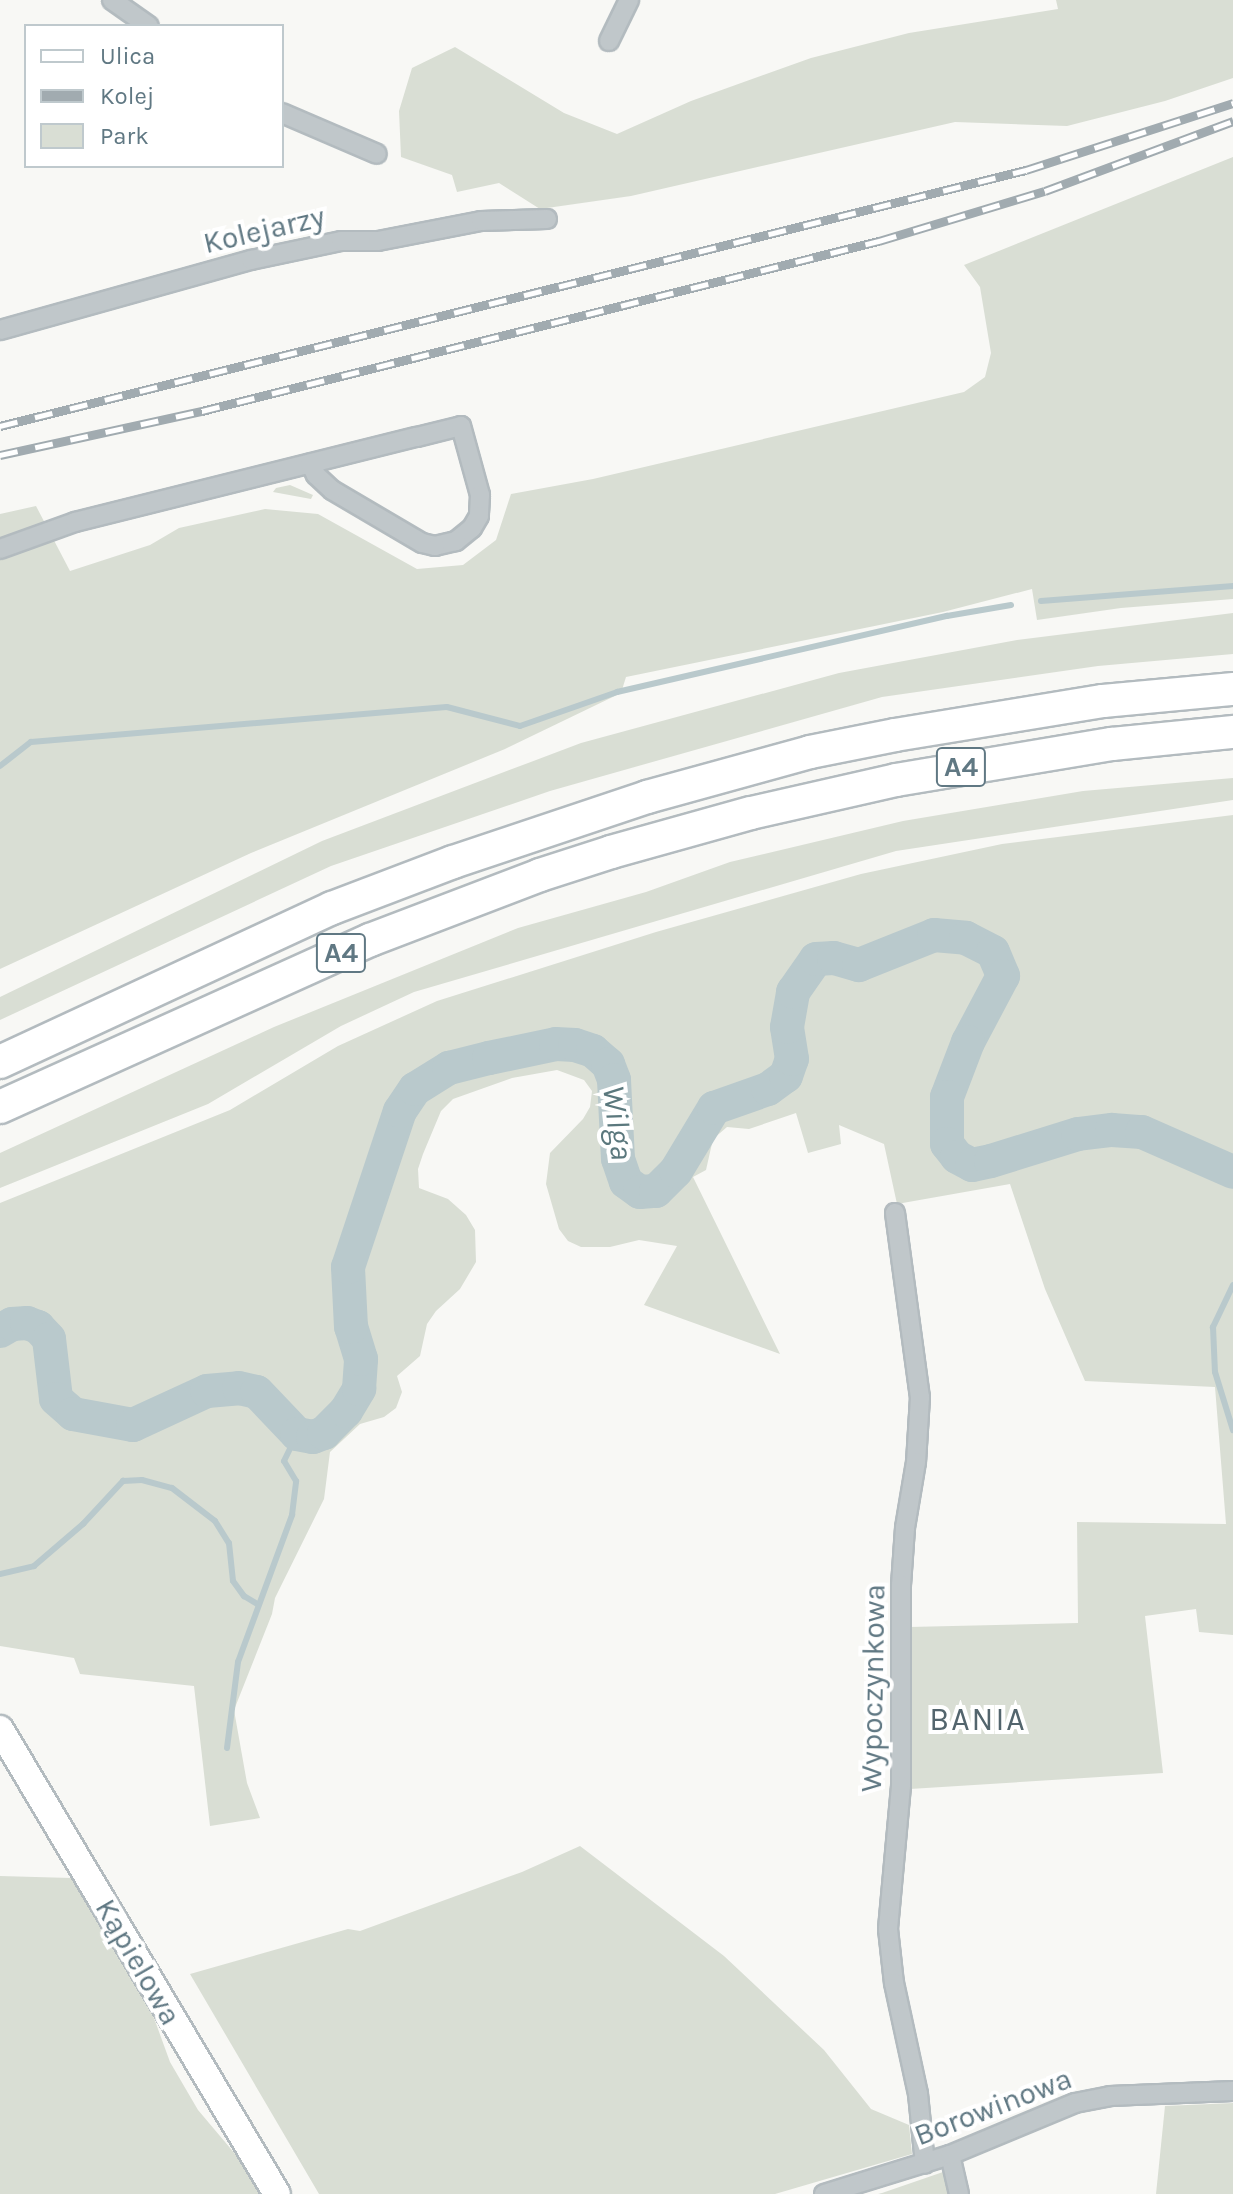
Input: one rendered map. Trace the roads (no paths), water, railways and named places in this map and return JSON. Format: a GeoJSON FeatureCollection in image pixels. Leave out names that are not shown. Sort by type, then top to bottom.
{"type":"FeatureCollection","features":[{"type":"Feature","properties":{"kind":"highway","name":"A4"},"geometry":{"type":"LineString","coordinates":[[0,1062],[332,908],[453,862],[647,797],[810,752],[923,730],[1103,701],[1233,689]]}},
{"type":"Feature","properties":{"kind":"highway","name":"A4"},"geometry":{"type":"LineString","coordinates":[[0,1107],[370,940],[540,875],[611,852],[764,810],[896,780],[1083,748],[1233,732]]}},
{"type":"Feature","properties":{"kind":"street"},"geometry":{"type":"LineString","coordinates":[[112,0],[146,24]]}},
{"type":"Feature","properties":{"kind":"street"},"geometry":{"type":"LineString","coordinates":[[609,41],[629,0]]}},
{"type":"Feature","properties":{"kind":"street"},"geometry":{"type":"LineString","coordinates":[[284,114],[377,154]]}},
{"type":"Feature","properties":{"kind":"street","name":"Kolejarzy"},"geometry":{"type":"LineString","coordinates":[[0,330],[235,264],[341,241],[378,241],[481,221],[547,219]]}},
{"type":"Feature","properties":{"kind":"street"},"geometry":{"type":"LineString","coordinates":[[0,549],[75,522],[310,463],[461,426],[481,508],[472,528],[450,543],[435,546],[415,539],[327,486],[310,463]]}},
{"type":"Feature","properties":{"kind":"street","name":"Wypoczynkowa"},"geometry":{"type":"LineString","coordinates":[[895,1213],[920,1397],[916,1462],[905,1528],[901,1585],[901,1786],[888,1929],[894,1983],[918,2094],[925,2164]]}},
{"type":"Feature","properties":{"kind":"street","name":"Kąpielowa"},"geometry":{"type":"LineString","coordinates":[[0,1729],[277,2194]]}},
{"type":"Feature","properties":{"kind":"street","name":"Borowinowa"},"geometry":{"type":"LineString","coordinates":[[824,2194],[925,2164],[1093,2098],[1233,2091]]}},
{"type":"Feature","properties":{"kind":"street"},"geometry":{"type":"LineString","coordinates":[[950,2155],[959,2194]]}},
{"type":"Feature","properties":{"kind":"waterway"},"geometry":{"type":"LineString","coordinates":[[1041,601],[1233,586]]}},
{"type":"Feature","properties":{"kind":"waterway"},"geometry":{"type":"LineString","coordinates":[[0,766],[31,742],[447,707],[520,726],[617,692],[947,616],[1011,605]]}},
{"type":"Feature","properties":{"kind":"waterway","name":"Wilga"},"geometry":{"type":"LineString","coordinates":[[0,1331],[12,1324],[27,1323],[38,1327],[49,1339],[56,1399],[73,1414],[133,1425],[207,1391],[239,1388],[257,1392],[297,1434],[313,1437],[324,1433],[346,1411],[359,1389],[361,1359],[351,1327],[348,1267],[400,1111],[415,1089],[449,1068],[489,1058],[556,1044],[575,1045],[593,1051],[608,1064],[614,1080],[618,1159],[626,1182],[640,1192],[656,1191],[676,1171],[714,1108],[768,1089],[786,1076],[792,1059],[787,1027],[793,992],[816,959],[834,958],[859,965],[934,935],[966,938],[993,952],[1003,976],[968,1042],[947,1097],[947,1144],[957,1157],[972,1165],[1078,1134],[1112,1130],[1142,1132],[1233,1172]]}},
{"type":"Feature","properties":{"kind":"waterway"},"geometry":{"type":"LineString","coordinates":[[1233,1285],[1213,1327],[1215,1372],[1233,1430]]}},
{"type":"Feature","properties":{"kind":"waterway"},"geometry":{"type":"LineString","coordinates":[[227,1748],[238,1662],[292,1515],[296,1481],[284,1461],[297,1434]]}},
{"type":"Feature","properties":{"kind":"waterway"},"geometry":{"type":"LineString","coordinates":[[0,1574],[34,1566],[83,1524],[123,1481],[142,1480],[172,1488],[215,1521],[229,1543],[233,1581],[244,1596],[259,1605]]}},
{"type":"Feature","properties":{"kind":"railway"},"geometry":{"type":"LineString","coordinates":[[0,426],[1026,170],[1233,103]]}},
{"type":"Feature","properties":{"kind":"railway"},"geometry":{"type":"LineString","coordinates":[[0,455],[202,411],[879,241],[1045,191],[1233,121]]}},
{"type":"Feature","properties":{"kind":"district","name":"BANIA"},"geometry":{"type":"Point","coordinates":[978,1720]}}]}
